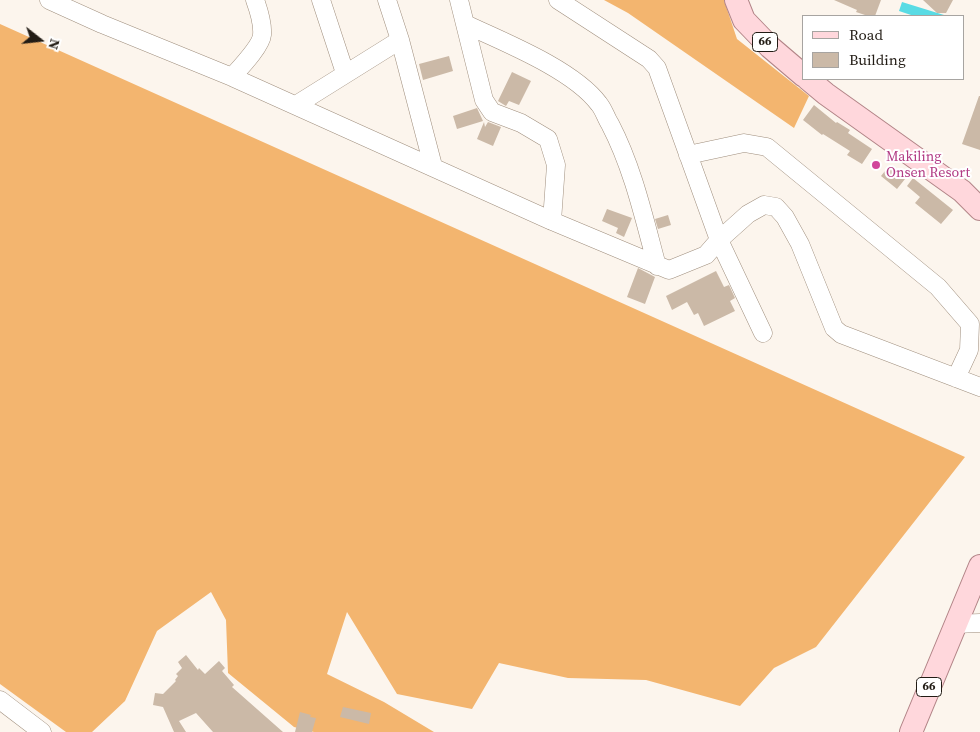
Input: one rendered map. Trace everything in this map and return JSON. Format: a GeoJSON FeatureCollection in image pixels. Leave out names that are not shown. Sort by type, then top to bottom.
{"type":"FeatureCollection","features":[{"type":"Feature","properties":{"kind":"main road","name":"66"},"geometry":{"type":"LineString","coordinates":[[736,0],[744,20],[770,47],[802,74]]}},
{"type":"Feature","properties":{"kind":"main road"},"geometry":{"type":"LineString","coordinates":[[809,80],[962,191],[980,209]]}},
{"type":"Feature","properties":{"kind":"main road","name":"66"},"geometry":{"type":"LineString","coordinates":[[911,732],[980,566]]}},
{"type":"Feature","properties":{"kind":"street"},"geometry":{"type":"LineString","coordinates":[[49,0],[102,24],[232,77],[552,221],[669,270],[706,256],[719,240],[748,214],[764,205],[776,207],[785,217],[800,244],[834,328],[841,334],[980,387]]}},
{"type":"Feature","properties":{"kind":"street"},"geometry":{"type":"LineString","coordinates":[[232,77],[248,59],[262,37],[259,12],[255,0]]}},
{"type":"Feature","properties":{"kind":"street"},"geometry":{"type":"LineString","coordinates":[[321,0],[345,73]]}},
{"type":"Feature","properties":{"kind":"street"},"geometry":{"type":"LineString","coordinates":[[386,0],[400,40],[433,166]]}},
{"type":"Feature","properties":{"kind":"street"},"geometry":{"type":"LineString","coordinates":[[459,0],[484,100],[492,112],[521,123],[548,140],[556,165],[552,221]]}},
{"type":"Feature","properties":{"kind":"street"},"geometry":{"type":"LineString","coordinates":[[558,0],[649,59],[657,68],[719,240],[763,333]]}},
{"type":"Feature","properties":{"kind":"street"},"geometry":{"type":"LineString","coordinates":[[465,24],[548,64],[582,87],[599,104],[620,144],[640,205],[656,266]]}},
{"type":"Feature","properties":{"kind":"street"},"geometry":{"type":"LineString","coordinates":[[296,105],[400,40]]}},
{"type":"Feature","properties":{"kind":"street"},"geometry":{"type":"LineString","coordinates":[[688,155],[744,143],[767,147],[938,287],[970,324],[969,350],[956,378]]}},
{"type":"Feature","properties":{"kind":"street"},"geometry":{"type":"LineString","coordinates":[[955,624],[980,623]]}},
{"type":"Feature","properties":{"kind":"street"},"geometry":{"type":"LineString","coordinates":[[0,700],[42,732]]}},
{"type":"Feature","properties":{"kind":"shaded area"},"geometry":{"type":"Polygon","coordinates":[[[604,0],[724,0],[737,39],[809,96],[794,128],[628,13],[604,0]]]}},
{"type":"Feature","properties":{"kind":"shaded area"},"geometry":{"type":"Polygon","coordinates":[[[0,24],[965,457],[816,647],[774,668],[740,706],[646,680],[568,678],[499,663],[472,709],[397,694],[347,612],[327,674],[384,702],[434,732],[314,732],[294,727],[228,673],[226,620],[211,592],[157,631],[125,701],[92,732],[66,732],[0,684],[0,24]]]}},
{"type":"Feature","properties":{"kind":"water"},"geometry":{"type":"Polygon","coordinates":[[[902,2],[944,15],[911,15],[899,11],[902,2]]]}},
{"type":"Feature","properties":{"kind":"building"},"geometry":{"type":"Polygon","coordinates":[[[834,0],[881,0],[875,15],[865,15],[856,12],[857,10],[834,0]]]}},
{"type":"Feature","properties":{"kind":"building"},"geometry":{"type":"Polygon","coordinates":[[[923,0],[953,0],[946,13],[937,13],[923,0]]]}},
{"type":"Feature","properties":{"kind":"building"},"geometry":{"type":"Polygon","coordinates":[[[449,56],[453,71],[423,80],[419,64],[449,56]]]}},
{"type":"Feature","properties":{"kind":"building"},"geometry":{"type":"Polygon","coordinates":[[[512,72],[531,81],[519,105],[509,101],[506,106],[498,101],[512,72]]]}},
{"type":"Feature","properties":{"kind":"building"},"geometry":{"type":"Polygon","coordinates":[[[980,96],[980,150],[962,144],[980,96]]]}},
{"type":"Feature","properties":{"kind":"building"},"geometry":{"type":"Polygon","coordinates":[[[814,105],[836,123],[850,130],[848,133],[872,149],[862,164],[847,155],[850,151],[822,135],[803,120],[814,105]]]}},
{"type":"Feature","properties":{"kind":"building"},"geometry":{"type":"Polygon","coordinates":[[[477,108],[483,121],[457,129],[453,116],[477,108]]]}},
{"type":"Feature","properties":{"kind":"building"},"geometry":{"type":"Polygon","coordinates":[[[484,122],[485,127],[488,122],[501,127],[493,146],[477,139],[484,122]]]}},
{"type":"Feature","properties":{"kind":"building"},"geometry":{"type":"Polygon","coordinates":[[[889,166],[905,179],[897,189],[881,176],[889,166]]]}},
{"type":"Feature","properties":{"kind":"building"},"geometry":{"type":"Polygon","coordinates":[[[913,178],[953,210],[941,224],[915,203],[920,197],[907,186],[913,178]]]}},
{"type":"Feature","properties":{"kind":"building"},"geometry":{"type":"Polygon","coordinates":[[[607,209],[632,218],[624,237],[616,233],[618,228],[602,221],[607,209]]]}},
{"type":"Feature","properties":{"kind":"building"},"geometry":{"type":"Polygon","coordinates":[[[668,215],[671,225],[658,229],[655,219],[668,215]]]}},
{"type":"Feature","properties":{"kind":"building"},"geometry":{"type":"Polygon","coordinates":[[[638,268],[655,277],[645,304],[627,297],[638,268]]]}},
{"type":"Feature","properties":{"kind":"building"},"geometry":{"type":"Polygon","coordinates":[[[716,271],[724,287],[729,285],[735,298],[730,301],[735,311],[704,326],[698,313],[694,315],[687,302],[672,310],[666,296],[716,271]]]}},
{"type":"Feature","properties":{"kind":"building"},"geometry":{"type":"Polygon","coordinates":[[[186,655],[198,670],[199,668],[205,674],[219,661],[225,668],[222,671],[234,685],[232,687],[283,732],[213,732],[196,713],[179,721],[186,732],[174,732],[163,707],[153,705],[155,693],[163,694],[176,681],[178,676],[176,674],[182,668],[178,662],[186,655]]]}},
{"type":"Feature","properties":{"kind":"building"},"geometry":{"type":"Polygon","coordinates":[[[343,707],[371,713],[369,724],[340,717],[343,707]]]}},
{"type":"Feature","properties":{"kind":"building"},"geometry":{"type":"Polygon","coordinates":[[[300,712],[316,718],[312,732],[295,732],[300,712]]]}},
{"type":"Feature","properties":{"kind":"place","name":"Makiling Onsen Resort"},"geometry":{"type":"Point","coordinates":[876,165]}}]}
